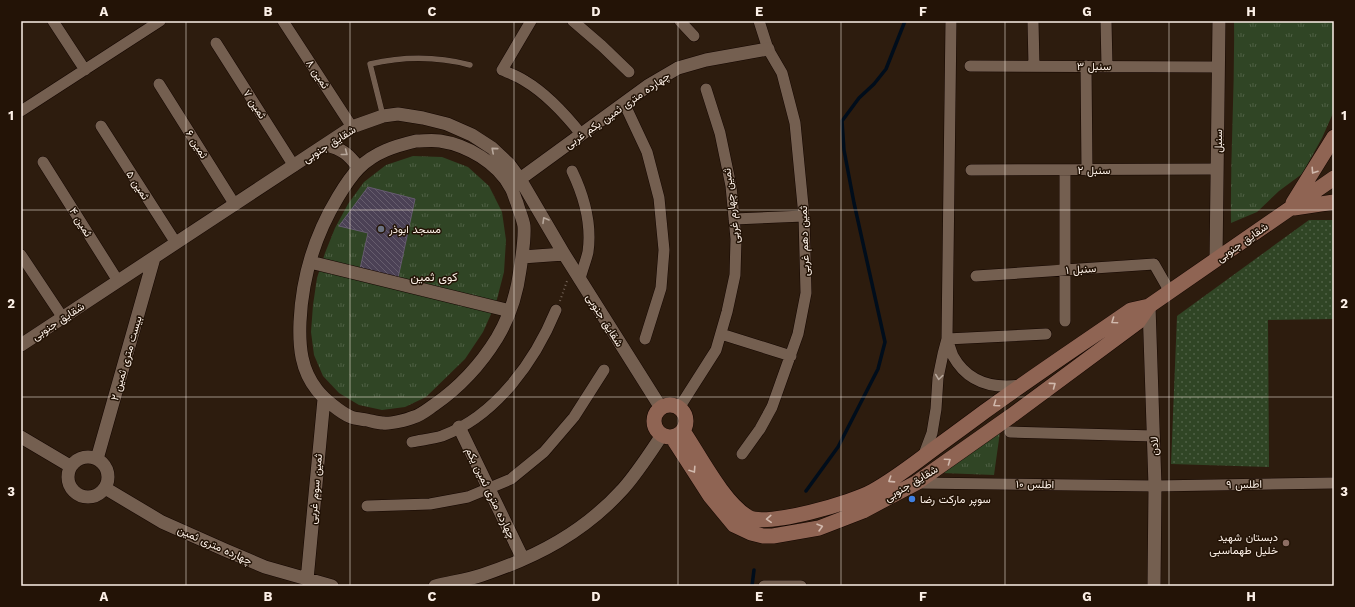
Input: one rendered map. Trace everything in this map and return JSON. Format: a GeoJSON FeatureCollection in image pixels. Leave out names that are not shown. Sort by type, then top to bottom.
{"type":"FeatureCollection","features":[{"type":"Feature","properties":{"kind":"main road"},"geometry":{"type":"LineString","coordinates":[[1289,209],[1334,138]]}},
{"type":"Feature","properties":{"kind":"main road","name":"شقایق جنوبی"},"geometry":{"type":"LineString","coordinates":[[672,434],[732,503],[748,518],[755,520],[785,518],[858,499],[874,491],[1131,310],[1149,306],[1334,178]]}},
{"type":"Feature","properties":{"kind":"main road"},"geometry":{"type":"LineString","coordinates":[[1289,209],[1334,202]]}},
{"type":"Feature","properties":{"kind":"main road","name":"شقایق جنوبی"},"geometry":{"type":"LineString","coordinates":[[672,434],[710,496],[734,525],[751,533],[763,536],[773,536],[819,528],[863,511],[916,483],[1011,416],[1138,322],[1149,306]]}},
{"type":"Feature","properties":{"kind":"main road"},"geometry":{"type":"LineString","coordinates":[[670,405],[679,408],[683,412],[686,419],[685,425],[672,434],[656,429],[654,421],[656,412],[661,408],[670,405]]}},
{"type":"Feature","properties":{"kind":"street"},"geometry":{"type":"LineString","coordinates":[[53,21],[85,70]]}},
{"type":"Feature","properties":{"kind":"street"},"geometry":{"type":"LineString","coordinates":[[21,111],[160,21]]}},
{"type":"Feature","properties":{"kind":"street","name":"ثمین ۸"},"geometry":{"type":"LineString","coordinates":[[283,21],[352,127]]}},
{"type":"Feature","properties":{"kind":"street"},"geometry":{"type":"LineString","coordinates":[[531,21],[502,70],[524,80],[546,97],[568,118],[581,134]]}},
{"type":"Feature","properties":{"kind":"street"},"geometry":{"type":"LineString","coordinates":[[573,21],[630,72]]}},
{"type":"Feature","properties":{"kind":"street"},"geometry":{"type":"LineString","coordinates":[[680,21],[694,36]]}},
{"type":"Feature","properties":{"kind":"street","name":"ثمین دهم غربی"},"geometry":{"type":"LineString","coordinates":[[742,454],[760,429],[772,407],[798,334],[806,293],[804,216],[795,123],[782,73],[768,49],[759,21]]}},
{"type":"Feature","properties":{"kind":"street"},"geometry":{"type":"LineString","coordinates":[[923,457],[932,433],[936,409],[938,378],[947,339],[951,21]]}},
{"type":"Feature","properties":{"kind":"street"},"geometry":{"type":"LineString","coordinates":[[1033,21],[1034,66]]}},
{"type":"Feature","properties":{"kind":"street"},"geometry":{"type":"LineString","coordinates":[[1106,21],[1107,66]]}},
{"type":"Feature","properties":{"kind":"street","name":"سنبل"},"geometry":{"type":"LineString","coordinates":[[1216,260],[1219,21]]}},
{"type":"Feature","properties":{"kind":"street","name":"ثمین ۷"},"geometry":{"type":"LineString","coordinates":[[216,43],[294,166]]}},
{"type":"Feature","properties":{"kind":"street","name":"چهارده متری ثمین یکم غربی"},"geometry":{"type":"LineString","coordinates":[[520,179],[649,85],[678,68],[706,60],[768,49]]}},
{"type":"Feature","properties":{"kind":"street","name":"سنبل ۳"},"geometry":{"type":"LineString","coordinates":[[970,66],[1218,67]]}},
{"type":"Feature","properties":{"kind":"street"},"geometry":{"type":"LineString","coordinates":[[1086,66],[1088,170]]}},
{"type":"Feature","properties":{"kind":"street","name":"ثمین ۶"},"geometry":{"type":"LineString","coordinates":[[159,84],[235,205]]}},
{"type":"Feature","properties":{"kind":"street","name":"ثمین چهارم غربی"},"geometry":{"type":"LineString","coordinates":[[679,408],[716,350],[735,275],[736,239],[731,186],[720,133],[706,89]]}},
{"type":"Feature","properties":{"kind":"street"},"geometry":{"type":"LineString","coordinates":[[624,103],[647,152],[659,198],[664,250],[661,288],[645,339]]}},
{"type":"Feature","properties":{"kind":"street","name":"شقایق جنوبی"},"geometry":{"type":"LineString","coordinates":[[21,345],[352,127],[383,116],[398,114],[447,124],[472,135],[492,148],[509,164],[520,179],[572,267],[661,408]]}},
{"type":"Feature","properties":{"kind":"street","name":"ثمین ۵"},"geometry":{"type":"LineString","coordinates":[[100,126],[176,243]]}},
{"type":"Feature","properties":{"kind":"street"},"geometry":{"type":"LineString","coordinates":[[416,140],[440,141],[454,144],[481,157],[503,176],[511,188],[524,226],[522,257],[518,284],[510,311],[498,336],[482,360],[464,381],[442,399],[415,417],[383,424],[351,417],[324,399],[312,384],[304,366],[300,348],[301,304],[305,279],[320,231],[331,209],[359,168],[372,157],[393,146],[416,140]]}},
{"type":"Feature","properties":{"kind":"street"},"geometry":{"type":"LineString","coordinates":[[326,145],[338,148],[350,156],[359,168]]}},
{"type":"Feature","properties":{"kind":"street","name":"ثمین ۴"},"geometry":{"type":"LineString","coordinates":[[43,162],[118,281]]}},
{"type":"Feature","properties":{"kind":"street","name":"سنبل ۲"},"geometry":{"type":"LineString","coordinates":[[971,170],[1217,169]]}},
{"type":"Feature","properties":{"kind":"street"},"geometry":{"type":"LineString","coordinates":[[1065,170],[1065,321]]}},
{"type":"Feature","properties":{"kind":"street"},"geometry":{"type":"LineString","coordinates":[[572,171],[585,204],[589,226],[588,252],[580,279]]}},
{"type":"Feature","properties":{"kind":"street"},"geometry":{"type":"LineString","coordinates":[[734,219],[804,216]]}},
{"type":"Feature","properties":{"kind":"street"},"geometry":{"type":"LineString","coordinates":[[522,257],[564,254]]}},
{"type":"Feature","properties":{"kind":"street"},"geometry":{"type":"LineString","coordinates":[[21,255],[63,318]]}},
{"type":"Feature","properties":{"kind":"street","name":"بیست متری ثمین ۲"},"geometry":{"type":"LineString","coordinates":[[97,458],[154,258]]}},
{"type":"Feature","properties":{"kind":"street"},"geometry":{"type":"LineString","coordinates":[[310,262],[510,311]]}},
{"type":"Feature","properties":{"kind":"street","name":"سنبل ۱"},"geometry":{"type":"LineString","coordinates":[[976,276],[1154,264],[1170,292]]}},
{"type":"Feature","properties":{"kind":"street","name":"لادن"},"geometry":{"type":"LineString","coordinates":[[1149,306],[1155,486],[1154,586]]}},
{"type":"Feature","properties":{"kind":"street"},"geometry":{"type":"LineString","coordinates":[[412,442],[441,436],[481,415],[516,380],[548,331],[556,310]]}},
{"type":"Feature","properties":{"kind":"street"},"geometry":{"type":"LineString","coordinates":[[721,334],[791,356]]}},
{"type":"Feature","properties":{"kind":"street"},"geometry":{"type":"LineString","coordinates":[[947,339],[1046,334]]}},
{"type":"Feature","properties":{"kind":"street"},"geometry":{"type":"LineString","coordinates":[[947,339],[953,356],[963,369],[978,381],[993,386],[1007,387],[1024,384]]}},
{"type":"Feature","properties":{"kind":"street"},"geometry":{"type":"LineString","coordinates":[[367,506],[430,504],[468,497],[511,479],[544,452],[574,417],[604,370]]}},
{"type":"Feature","properties":{"kind":"street","name":"ثمین سوم غربی"},"geometry":{"type":"LineString","coordinates":[[307,580],[324,399]]}},
{"type":"Feature","properties":{"kind":"street","name":"چهارده متری ثمین یکم"},"geometry":{"type":"LineString","coordinates":[[459,427],[523,560]]}},
{"type":"Feature","properties":{"kind":"street"},"geometry":{"type":"LineString","coordinates":[[1010,432],[1154,436]]}},
{"type":"Feature","properties":{"kind":"street"},"geometry":{"type":"LineString","coordinates":[[435,586],[481,575],[523,560],[555,544],[581,527],[602,509],[623,489],[672,434]]}},
{"type":"Feature","properties":{"kind":"street"},"geometry":{"type":"LineString","coordinates":[[21,438],[70,466]]}},
{"type":"Feature","properties":{"kind":"street"},"geometry":{"type":"LineString","coordinates":[[91,456],[97,458],[106,468],[108,474],[108,481],[104,488],[96,495],[90,497],[76,494],[68,483],[68,471],[70,466],[78,459],[84,457],[91,456]]}},
{"type":"Feature","properties":{"kind":"street","name":"اطلس ۱۰"},"geometry":{"type":"LineString","coordinates":[[916,483],[1155,486]]}},
{"type":"Feature","properties":{"kind":"street","name":"اطلس ۹"},"geometry":{"type":"LineString","coordinates":[[1155,486],[1334,483]]}},
{"type":"Feature","properties":{"kind":"street","name":"چهارده متری ثمین"},"geometry":{"type":"LineString","coordinates":[[104,488],[162,522],[192,536],[265,567],[332,586]]}},
{"type":"Feature","properties":{"kind":"street"},"geometry":{"type":"LineString","coordinates":[[764,586],[801,586]]}},
{"type":"Feature","properties":{"kind":"lane"},"geometry":{"type":"LineString","coordinates":[[383,116],[370,64],[402,59],[431,58],[450,60],[470,65]]}},
{"type":"Feature","properties":{"kind":"path"},"geometry":{"type":"LineString","coordinates":[[556,310],[572,267]]}},
{"type":"Feature","properties":{"kind":"green space"},"geometry":{"type":"Polygon","coordinates":[[[1234,21],[1334,21],[1334,111],[1322,138],[1302,174],[1279,191],[1257,212],[1231,223],[1234,71],[1234,21]]]}},
{"type":"Feature","properties":{"kind":"green space"},"geometry":{"type":"Polygon","coordinates":[[[413,156],[442,157],[468,167],[489,186],[502,212],[506,240],[504,272],[496,303],[483,332],[465,359],[426,397],[405,407],[382,410],[359,405],[339,393],[323,376],[314,355],[311,332],[313,305],[317,278],[325,253],[335,228],[348,204],[364,182],[386,165],[413,156]]]}},
{"type":"Feature","properties":{"kind":"green space"},"geometry":{"type":"Polygon","coordinates":[[[1309,220],[1334,220],[1334,319],[1268,320],[1269,467],[1171,464],[1177,316],[1309,220]]]}},
{"type":"Feature","properties":{"kind":"green space"},"geometry":{"type":"Polygon","coordinates":[[[1000,432],[994,475],[942,473],[1000,432]]]}},
{"type":"Feature","properties":{"kind":"building","name":"مسجد ابوذر"},"geometry":{"type":"Polygon","coordinates":[[[368,187],[415,199],[398,278],[360,269],[368,233],[339,226],[368,187]]]}},
{"type":"Feature","properties":{"kind":"waterway"},"geometry":{"type":"LineString","coordinates":[[806,491],[838,447],[878,369],[885,342],[854,203],[844,150],[842,121],[859,98],[874,84],[886,69],[905,21]]}},
{"type":"Feature","properties":{"kind":"waterway"},"geometry":{"type":"LineString","coordinates":[[752,586],[754,570]]}},
{"type":"Feature","properties":{"kind":"place","name":"مسجد ابوذر"},"geometry":{"type":"Point","coordinates":[381,229]}},
{"type":"Feature","properties":{"kind":"place","name":"سوپر مارکت رضا"},"geometry":{"type":"Point","coordinates":[912,499]}},
{"type":"Feature","properties":{"kind":"place","name":"دبستان شهید خلیل طهماسبی"},"geometry":{"type":"Point","coordinates":[1286,543]}},
{"type":"Feature","properties":{"kind":"district","name":"کوی ثمین"},"geometry":{"type":"Point","coordinates":[434,277]}}]}
